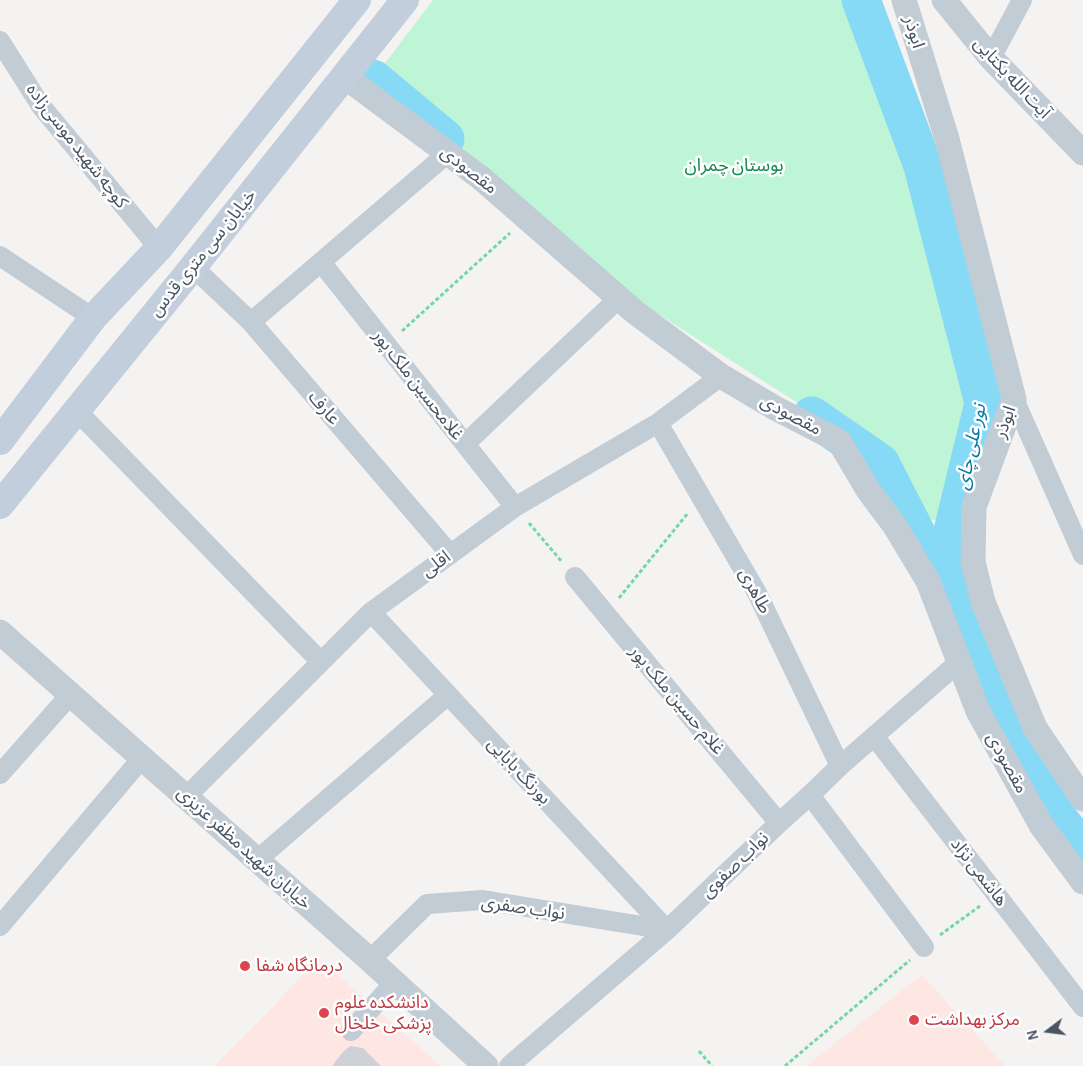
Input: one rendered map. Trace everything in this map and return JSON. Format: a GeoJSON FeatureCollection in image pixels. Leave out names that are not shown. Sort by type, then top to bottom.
{"type":"FeatureCollection","features":[{"type":"Feature","properties":{"kind":"main road","name":"خیابان سی متری قدس"},"geometry":{"type":"LineString","coordinates":[[0,441],[92,318],[159,248],[357,0]]}},
{"type":"Feature","properties":{"kind":"main road","name":"خیابان سی متری قدس"},"geometry":{"type":"LineString","coordinates":[[0,505],[193,267],[404,0]]}},
{"type":"Feature","properties":{"kind":"street","name":"ابوذر"},"geometry":{"type":"LineString","coordinates":[[904,0],[947,139],[1014,399],[974,507],[973,562],[984,602],[1035,728],[1083,800]]}},
{"type":"Feature","properties":{"kind":"street","name":"آیت الله یکتایی"},"geometry":{"type":"LineString","coordinates":[[944,0],[991,58],[1083,153]]}},
{"type":"Feature","properties":{"kind":"street"},"geometry":{"type":"LineString","coordinates":[[991,58],[1022,0]]}},
{"type":"Feature","properties":{"kind":"street","name":"کوچه شهید موسی‌زاده"},"geometry":{"type":"LineString","coordinates":[[0,41],[41,106],[159,248]]}},
{"type":"Feature","properties":{"kind":"street","name":"مقصودی"},"geometry":{"type":"LineString","coordinates":[[344,76],[481,178],[636,313],[721,376],[775,408],[838,441],[868,490],[895,526],[928,581],[978,711],[1041,825],[1083,882]]}},
{"type":"Feature","properties":{"kind":"street"},"geometry":{"type":"LineString","coordinates":[[251,322],[448,154]]}},
{"type":"Feature","properties":{"kind":"street"},"geometry":{"type":"LineString","coordinates":[[0,256],[92,318]]}},
{"type":"Feature","properties":{"kind":"street","name":"غلامحسین ملک پور"},"geometry":{"type":"LineString","coordinates":[[321,262],[515,507]]}},
{"type":"Feature","properties":{"kind":"street","name":"عارف"},"geometry":{"type":"LineString","coordinates":[[193,267],[251,322],[450,554]]}},
{"type":"Feature","properties":{"kind":"street"},"geometry":{"type":"LineString","coordinates":[[465,444],[619,298]]}},
{"type":"Feature","properties":{"kind":"street","name":"اقلی"},"geometry":{"type":"LineString","coordinates":[[186,797],[371,612],[515,507],[658,423],[721,376]]}},
{"type":"Feature","properties":{"kind":"street"},"geometry":{"type":"LineString","coordinates":[[1014,399],[1083,555]]}},
{"type":"Feature","properties":{"kind":"street"},"geometry":{"type":"LineString","coordinates":[[77,411],[321,662]]}},
{"type":"Feature","properties":{"kind":"street","name":"طاهری"},"geometry":{"type":"LineString","coordinates":[[658,423],[757,593],[840,766]]}},
{"type":"Feature","properties":{"kind":"street","name":"غلام حسین ملک پور"},"geometry":{"type":"LineString","coordinates":[[575,577],[779,823]]}},
{"type":"Feature","properties":{"kind":"street","name":"بورنگ بابایی"},"geometry":{"type":"LineString","coordinates":[[371,612],[667,930]]}},
{"type":"Feature","properties":{"kind":"street","name":"خیابان شهید مظفر عزیزی"},"geometry":{"type":"LineString","coordinates":[[0,632],[395,982],[486,1066]]}},
{"type":"Feature","properties":{"kind":"street","name":"نواب صفوی"},"geometry":{"type":"LineString","coordinates":[[509,1066],[667,930],[840,766],[959,662]]}},
{"type":"Feature","properties":{"kind":"street"},"geometry":{"type":"LineString","coordinates":[[0,774],[70,694]]}},
{"type":"Feature","properties":{"kind":"street"},"geometry":{"type":"LineString","coordinates":[[257,860],[448,695]]}},
{"type":"Feature","properties":{"kind":"street","name":"هاشمی نژاد"},"geometry":{"type":"LineString","coordinates":[[874,736],[1083,1007]]}},
{"type":"Feature","properties":{"kind":"street"},"geometry":{"type":"LineString","coordinates":[[0,926],[142,758]]}},
{"type":"Feature","properties":{"kind":"street"},"geometry":{"type":"LineString","coordinates":[[810,795],[924,947]]}},
{"type":"Feature","properties":{"kind":"street","name":"نواب صفری"},"geometry":{"type":"LineString","coordinates":[[370,960],[427,904],[483,900],[667,930]]}},
{"type":"Feature","properties":{"kind":"street"},"geometry":{"type":"LineString","coordinates":[[351,1031],[395,982]]}},
{"type":"Feature","properties":{"kind":"path"},"geometry":{"type":"LineString","coordinates":[[386,345],[526,218]]}},
{"type":"Feature","properties":{"kind":"path"},"geometry":{"type":"LineString","coordinates":[[606,614],[701,497]]}},
{"type":"Feature","properties":{"kind":"path"},"geometry":{"type":"LineString","coordinates":[[515,507],[575,577]]}},
{"type":"Feature","properties":{"kind":"path"},"geometry":{"type":"LineString","coordinates":[[785,1066],[924,947],[996,894]]}},
{"type":"Feature","properties":{"kind":"path"},"geometry":{"type":"LineString","coordinates":[[698,1051],[712,1066]]}},
{"type":"Feature","properties":{"kind":"shaded area","name":"دانشکده علوم پزشکی خلخال"},"geometry":{"type":"Polygon","coordinates":[[[319,959],[441,1066],[215,1066],[319,959]]]}},
{"type":"Feature","properties":{"kind":"shaded area","name":"مرکز بهداشت"},"geometry":{"type":"Polygon","coordinates":[[[922,975],[1005,1066],[806,1066],[922,975]]]}},
{"type":"Feature","properties":{"kind":"green space","name":"بوستان چمران"},"geometry":{"type":"Polygon","coordinates":[[[433,0],[851,0],[867,32],[972,389],[941,521],[914,518],[864,476],[823,419],[622,291],[511,189],[373,79],[433,0]]]}},
{"type":"Feature","properties":{"kind":"building"},"geometry":{"type":"Polygon","coordinates":[[[350,1046],[363,1048],[381,1066],[332,1066],[350,1046]]]}},
{"type":"Feature","properties":{"kind":"waterway","name":"نور علی چای"},"geometry":{"type":"LineString","coordinates":[[861,0],[923,166],[984,403],[952,535],[957,602],[1056,816],[1083,850]]}},
{"type":"Feature","properties":{"kind":"waterway"},"geometry":{"type":"LineString","coordinates":[[373,79],[445,139]]}},
{"type":"Feature","properties":{"kind":"waterway"},"geometry":{"type":"LineString","coordinates":[[812,416],[880,463],[922,545],[953,595]]}},
{"type":"Feature","properties":{"kind":"place","name":"درمانگاه شفا"},"geometry":{"type":"Point","coordinates":[245,966]}},
{"type":"Feature","properties":{"kind":"place","name":"دانشکده علوم پزشکی خلخال"},"geometry":{"type":"Point","coordinates":[324,1013]}},
{"type":"Feature","properties":{"kind":"place","name":"مرکز بهداشت"},"geometry":{"type":"Point","coordinates":[914,1020]}}]}
